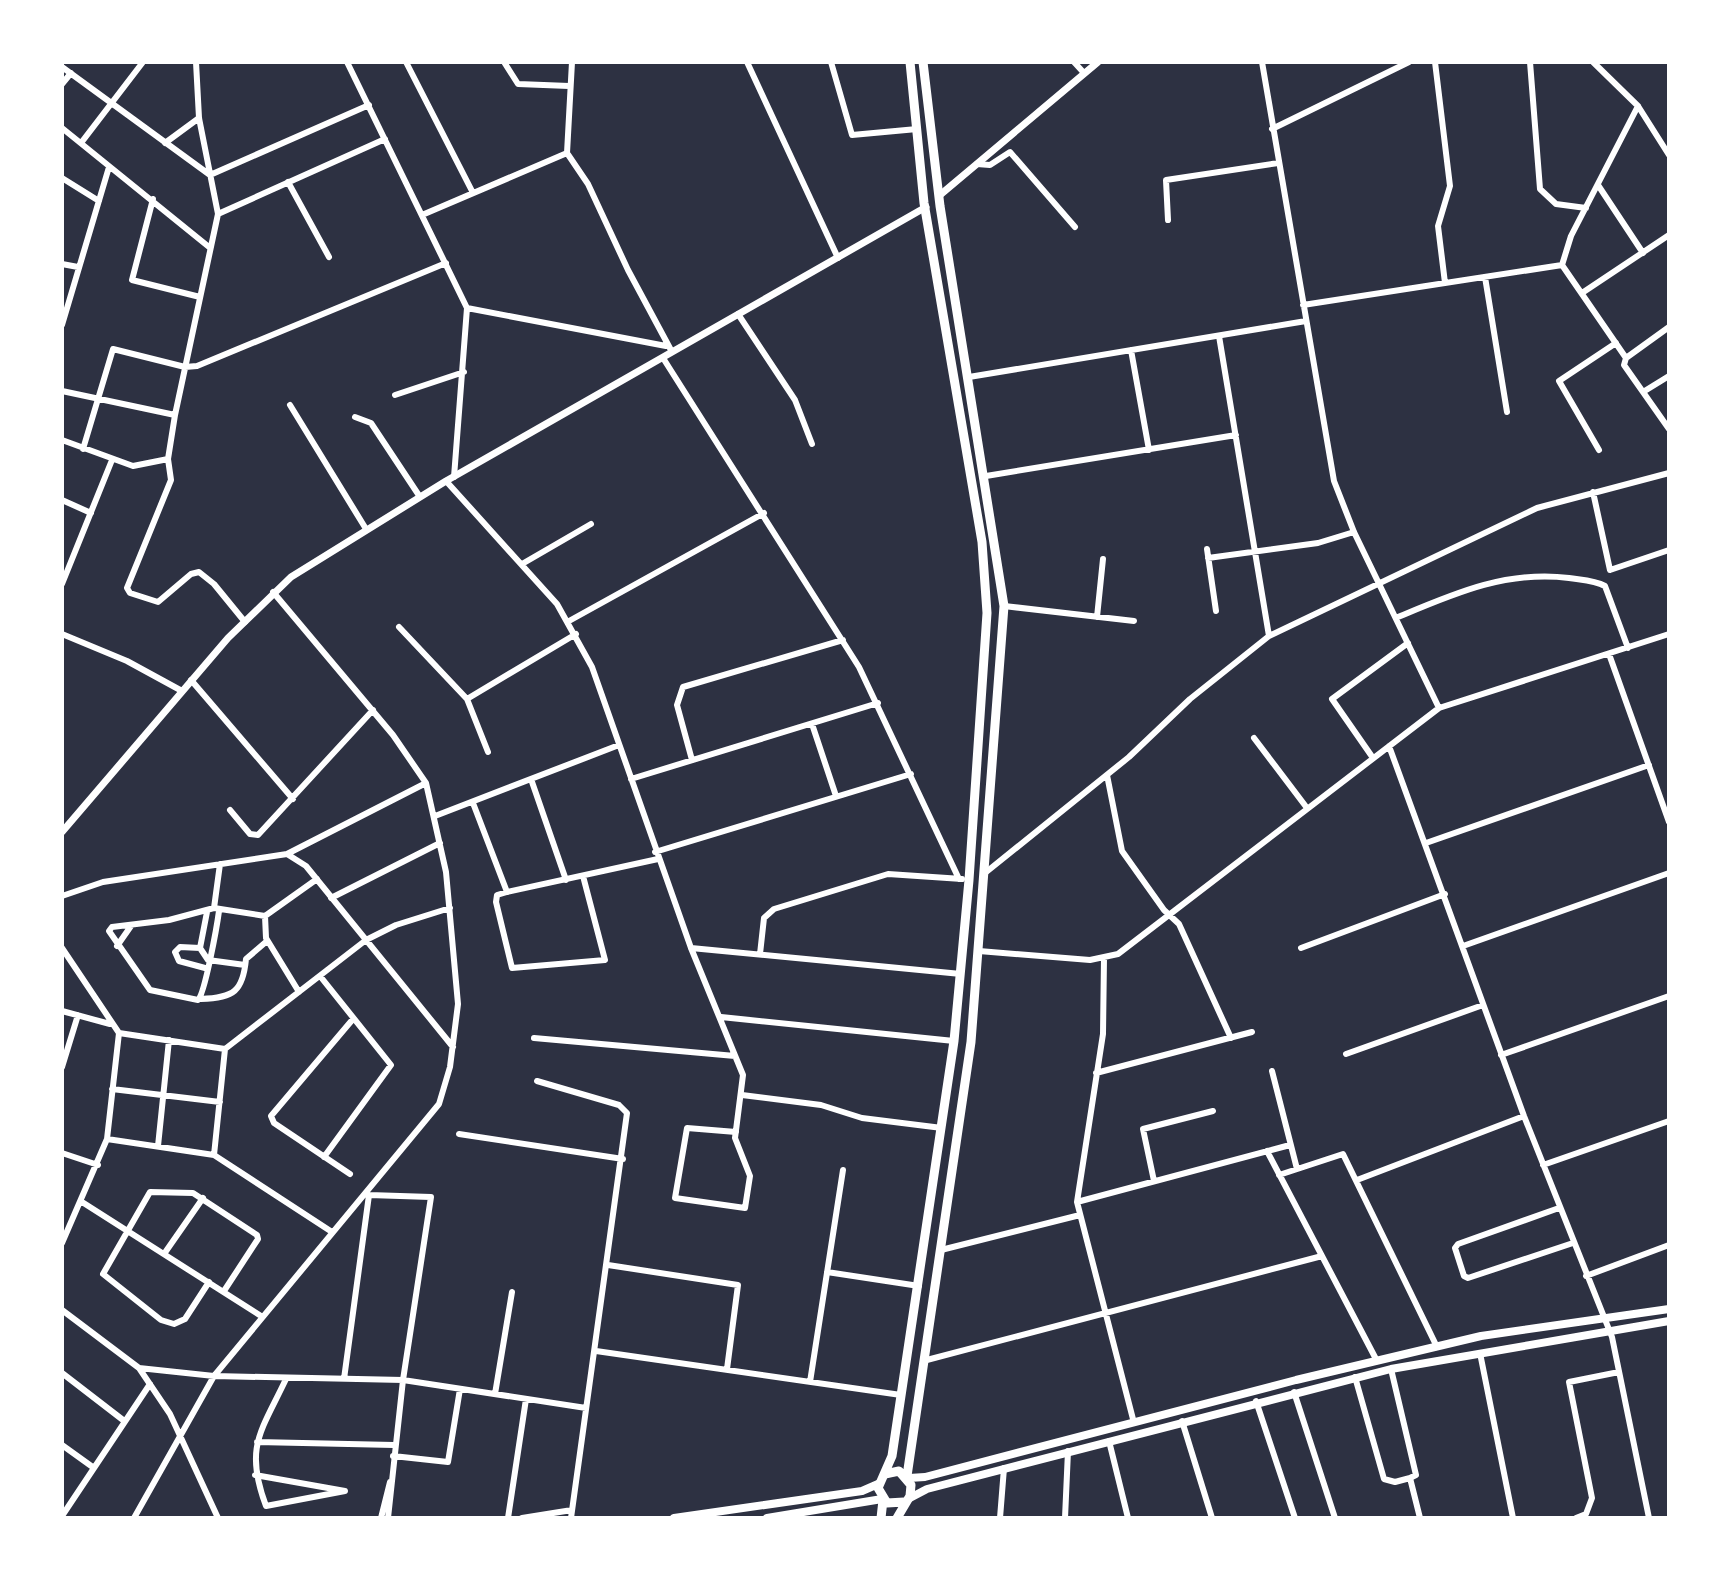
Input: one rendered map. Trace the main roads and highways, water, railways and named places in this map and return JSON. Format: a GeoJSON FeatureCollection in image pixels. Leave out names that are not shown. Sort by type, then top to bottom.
{"type":"FeatureCollection","features":[{"type":"Feature","properties":{"kind":"main road"},"geometry":{"type":"LineString","coordinates":[[674,1518],[862,1491],[878,1484],[892,1456],[954,1041],[987,590],[925,203],[910,62]]}},
{"type":"Feature","properties":{"kind":"main road"},"geometry":{"type":"LineString","coordinates":[[897,1518],[912,1488],[908,1477],[923,1361],[960,1130],[979,951],[1004,606],[940,198],[923,62]]}},
{"type":"Feature","properties":{"kind":"main road"},"geometry":{"type":"LineString","coordinates":[[925,203],[929,192],[940,198]]}},
{"type":"Feature","properties":{"kind":"main road"},"geometry":{"type":"LineString","coordinates":[[925,203],[935,209],[940,198]]}},
{"type":"Feature","properties":{"kind":"main road"},"geometry":{"type":"LineString","coordinates":[[885,1474],[899,1471],[908,1477],[925,1477],[1437,1347],[1525,1328],[1669,1309]]}},
{"type":"Feature","properties":{"kind":"main road"},"geometry":{"type":"LineString","coordinates":[[1656,1311],[1659,1323]]}},
{"type":"Feature","properties":{"kind":"main road"},"geometry":{"type":"LineString","coordinates":[[767,1518],[882,1500],[893,1505],[927,1489],[1355,1377],[1669,1321]]}},
{"type":"Feature","properties":{"kind":"main road"},"geometry":{"type":"LineString","coordinates":[[878,1484],[882,1500],[881,1518]]}}]}
